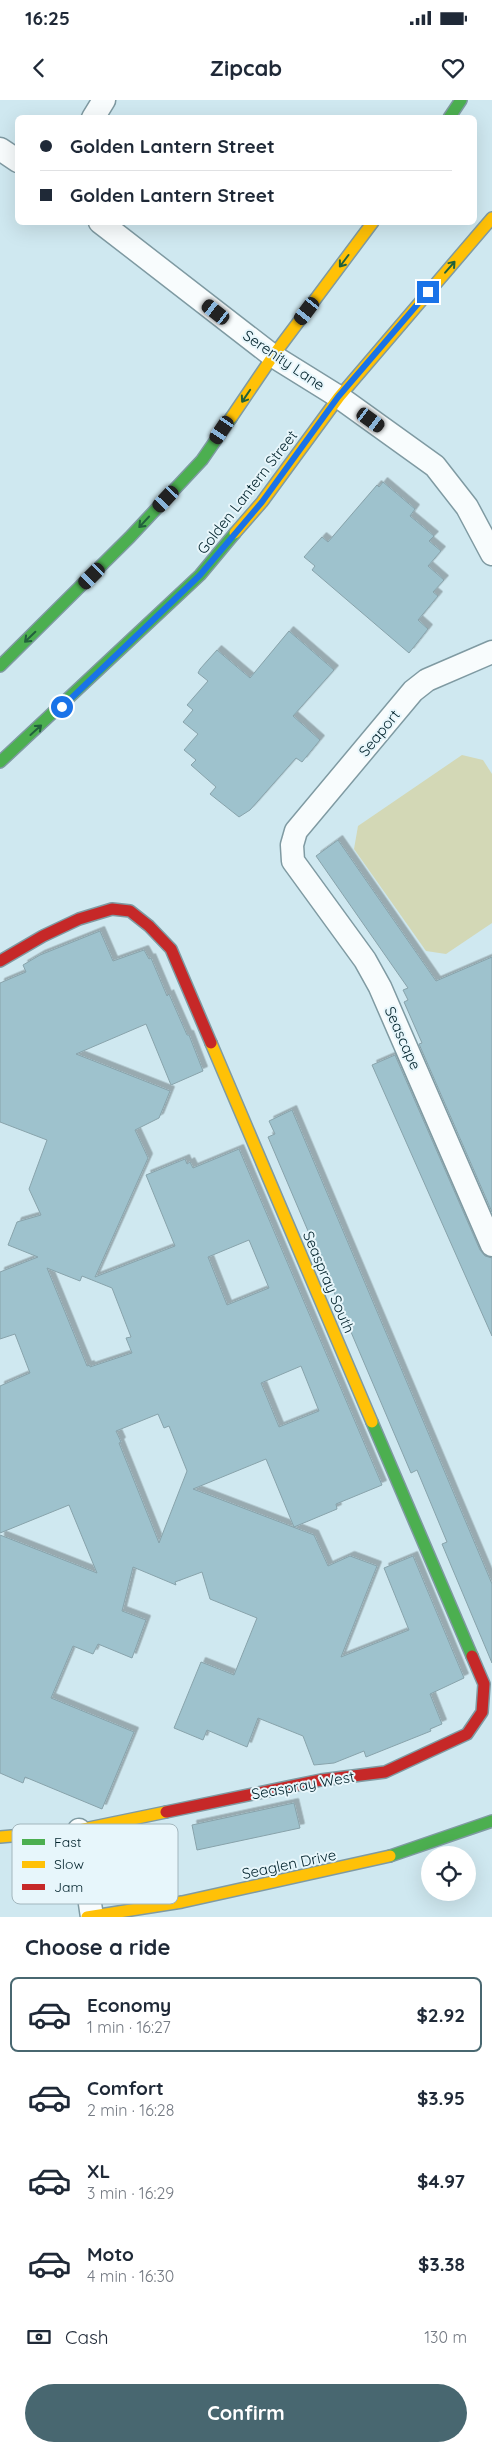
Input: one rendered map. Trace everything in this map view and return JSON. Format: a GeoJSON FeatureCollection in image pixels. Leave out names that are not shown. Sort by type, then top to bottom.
{"type":"FeatureCollection","features":[{"type":"Feature","properties":{"kind":"street"},"geometry":{"type":"LineString","coordinates":[[95,115],[104,100]]}},
{"type":"Feature","properties":{"kind":"street"},"geometry":{"type":"LineString","coordinates":[[451,115],[461,100]]}},
{"type":"Feature","properties":{"kind":"street"},"geometry":{"type":"LineString","coordinates":[[0,149],[15,159]]}},
{"type":"Feature","properties":{"kind":"street","name":"Golden Lantern Street"},"geometry":{"type":"LineString","coordinates":[[0,762],[62,707],[200,575],[262,502],[338,397],[492,218]]}},
{"type":"Feature","properties":{"kind":"street","name":"Serenity Lane"},"geometry":{"type":"LineString","coordinates":[[104,225],[273,356],[338,397],[435,466],[467,507],[492,554]]}},
{"type":"Feature","properties":{"kind":"street"},"geometry":{"type":"LineString","coordinates":[[0,666],[123,544],[202,460],[273,356],[371,225]]}},
{"type":"Feature","properties":{"kind":"street","name":"Seaport"},"geometry":{"type":"LineString","coordinates":[[292,845],[296,831],[413,691],[427,680],[492,652]]}},
{"type":"Feature","properties":{"kind":"street","name":"Seascape"},"geometry":{"type":"LineString","coordinates":[[292,845],[293,860],[365,960],[380,987],[492,1245]]}},
{"type":"Feature","properties":{"kind":"street","name":"Seaspray South"},"geometry":{"type":"LineString","coordinates":[[0,961],[20,947],[97,912],[124,909],[146,922],[171,949],[484,1684]]}},
{"type":"Feature","properties":{"kind":"street","name":"Seaspray West"},"geometry":{"type":"LineString","coordinates":[[108,1824],[321,1780],[385,1772],[467,1734],[482,1712],[484,1684]]}},
{"type":"Feature","properties":{"kind":"street","name":"Seaglen Drive"},"geometry":{"type":"LineString","coordinates":[[87,1917],[184,1910],[388,1858],[492,1820]]}},
{"type":"Feature","properties":{"kind":"green space"},"geometry":{"type":"Polygon","coordinates":[[[462,755],[483,760],[492,774],[492,923],[446,954],[426,951],[354,849],[358,826],[462,755]]]}},
{"type":"Feature","properties":{"kind":"building"},"geometry":{"type":"Polygon","coordinates":[[[383,482],[415,509],[410,516],[434,536],[429,541],[441,551],[428,566],[444,580],[433,592],[438,596],[418,620],[428,629],[409,653],[312,570],[315,566],[304,557],[322,537],[328,542],[377,485],[379,487],[383,482]]]}},
{"type":"Feature","properties":{"kind":"building"},"geometry":{"type":"Polygon","coordinates":[[[289,631],[334,670],[293,716],[320,740],[302,762],[296,758],[250,810],[239,817],[210,794],[216,787],[191,765],[196,760],[184,750],[198,734],[183,722],[193,710],[187,705],[208,681],[198,673],[217,650],[250,678],[289,631]]]}},
{"type":"Feature","properties":{"kind":"building"},"geometry":{"type":"Polygon","coordinates":[[[338,840],[436,981],[492,957],[492,1212],[419,1044],[422,1043],[404,1002],[408,1000],[403,990],[408,988],[316,856],[338,840]]]}},
{"type":"Feature","properties":{"kind":"building"},"geometry":{"type":"Polygon","coordinates":[[[100,931],[113,961],[144,950],[149,959],[151,958],[167,996],[169,994],[187,1035],[189,1035],[203,1071],[171,1085],[146,1024],[76,1054],[170,1091],[159,1118],[135,1130],[148,1158],[95,1277],[175,1246],[146,1175],[185,1159],[187,1164],[190,1162],[193,1168],[239,1149],[382,1485],[336,1504],[337,1509],[294,1527],[266,1459],[193,1489],[314,1535],[328,1566],[350,1556],[377,1566],[341,1657],[409,1630],[384,1568],[413,1556],[464,1678],[430,1694],[442,1724],[430,1729],[431,1731],[366,1757],[364,1751],[334,1763],[314,1765],[303,1736],[258,1718],[247,1747],[207,1730],[203,1740],[174,1728],[201,1662],[234,1675],[257,1618],[210,1599],[202,1572],[175,1582],[176,1585],[133,1567],[122,1611],[146,1620],[132,1658],[98,1644],[93,1654],[73,1646],[51,1698],[134,1732],[102,1809],[25,1777],[23,1783],[0,1773],[0,1535],[97,1573],[69,1505],[0,1533],[0,1386],[30,1373],[15,1334],[0,1339],[0,1272],[38,1257],[8,1245],[17,1222],[41,1215],[29,1189],[47,1140],[0,1122],[0,983],[26,972],[23,965],[40,955],[100,931]],[[249,1240],[208,1257],[227,1305],[269,1288],[249,1240]],[[47,1268],[87,1366],[90,1365],[90,1367],[132,1353],[126,1338],[131,1337],[112,1288],[82,1276],[80,1281],[47,1268]],[[301,1366],[261,1383],[279,1427],[319,1411],[301,1366]],[[158,1414],[116,1431],[121,1442],[119,1443],[159,1543],[187,1471],[169,1426],[164,1428],[158,1414]]]}},
{"type":"Feature","properties":{"kind":"building"},"geometry":{"type":"Polygon","coordinates":[[[395,1055],[480,1250],[485,1256],[492,1258],[492,1336],[372,1065],[395,1055]]]}},
{"type":"Feature","properties":{"kind":"building"},"geometry":{"type":"Polygon","coordinates":[[[292,1110],[492,1584],[492,1663],[442,1544],[447,1542],[417,1470],[411,1473],[268,1137],[275,1134],[269,1121],[292,1110]]]}},
{"type":"Feature","properties":{"kind":"building"},"geometry":{"type":"Polygon","coordinates":[[[294,1803],[300,1828],[197,1850],[192,1825],[294,1803]]]}},
{"type":"Feature","properties":{"kind":"traffic: fast"},"geometry":{"type":"LineString","coordinates":[[451,115],[461,100]]}},
{"type":"Feature","properties":{"kind":"traffic: fast"},"geometry":{"type":"LineString","coordinates":[[0,666],[130,537],[202,460],[231,418]]}},
{"type":"Feature","properties":{"kind":"traffic: fast"},"geometry":{"type":"LineString","coordinates":[[0,762],[200,575],[235,533]]}},
{"type":"Feature","properties":{"kind":"traffic: fast"},"geometry":{"type":"LineString","coordinates":[[372,1422],[472,1656]]}},
{"type":"Feature","properties":{"kind":"traffic: fast"},"geometry":{"type":"LineString","coordinates":[[390,1856],[492,1821]]}},
{"type":"Feature","properties":{"kind":"traffic: slow"},"geometry":{"type":"LineString","coordinates":[[235,533],[262,502],[339,397],[492,218]]}},
{"type":"Feature","properties":{"kind":"traffic: slow"},"geometry":{"type":"LineString","coordinates":[[231,418],[273,356],[371,225]]}},
{"type":"Feature","properties":{"kind":"traffic: slow"},"geometry":{"type":"LineString","coordinates":[[211,1043],[372,1422]]}},
{"type":"Feature","properties":{"kind":"traffic: slow"},"geometry":{"type":"LineString","coordinates":[[108,1824],[166,1812]]}},
{"type":"Feature","properties":{"kind":"traffic: slow"},"geometry":{"type":"LineString","coordinates":[[0,1837],[12,1836]]}},
{"type":"Feature","properties":{"kind":"traffic: slow"},"geometry":{"type":"LineString","coordinates":[[178,1903],[390,1856]]}},
{"type":"Feature","properties":{"kind":"traffic: slow"},"geometry":{"type":"LineString","coordinates":[[87,1917],[169,1904]]}},
{"type":"Feature","properties":{"kind":"traffic: jam"},"geometry":{"type":"LineString","coordinates":[[0,961],[43,936],[79,919],[112,909],[130,911],[149,926],[171,949],[211,1043]]}},
{"type":"Feature","properties":{"kind":"traffic: jam"},"geometry":{"type":"LineString","coordinates":[[166,1812],[321,1780],[385,1772],[467,1734],[482,1712],[484,1684],[472,1656]]}},
{"type":"Feature","properties":{"kind":"route"},"geometry":{"type":"LineString","coordinates":[[62,707],[200,575],[262,502],[338,397],[428,292]]}}]}
